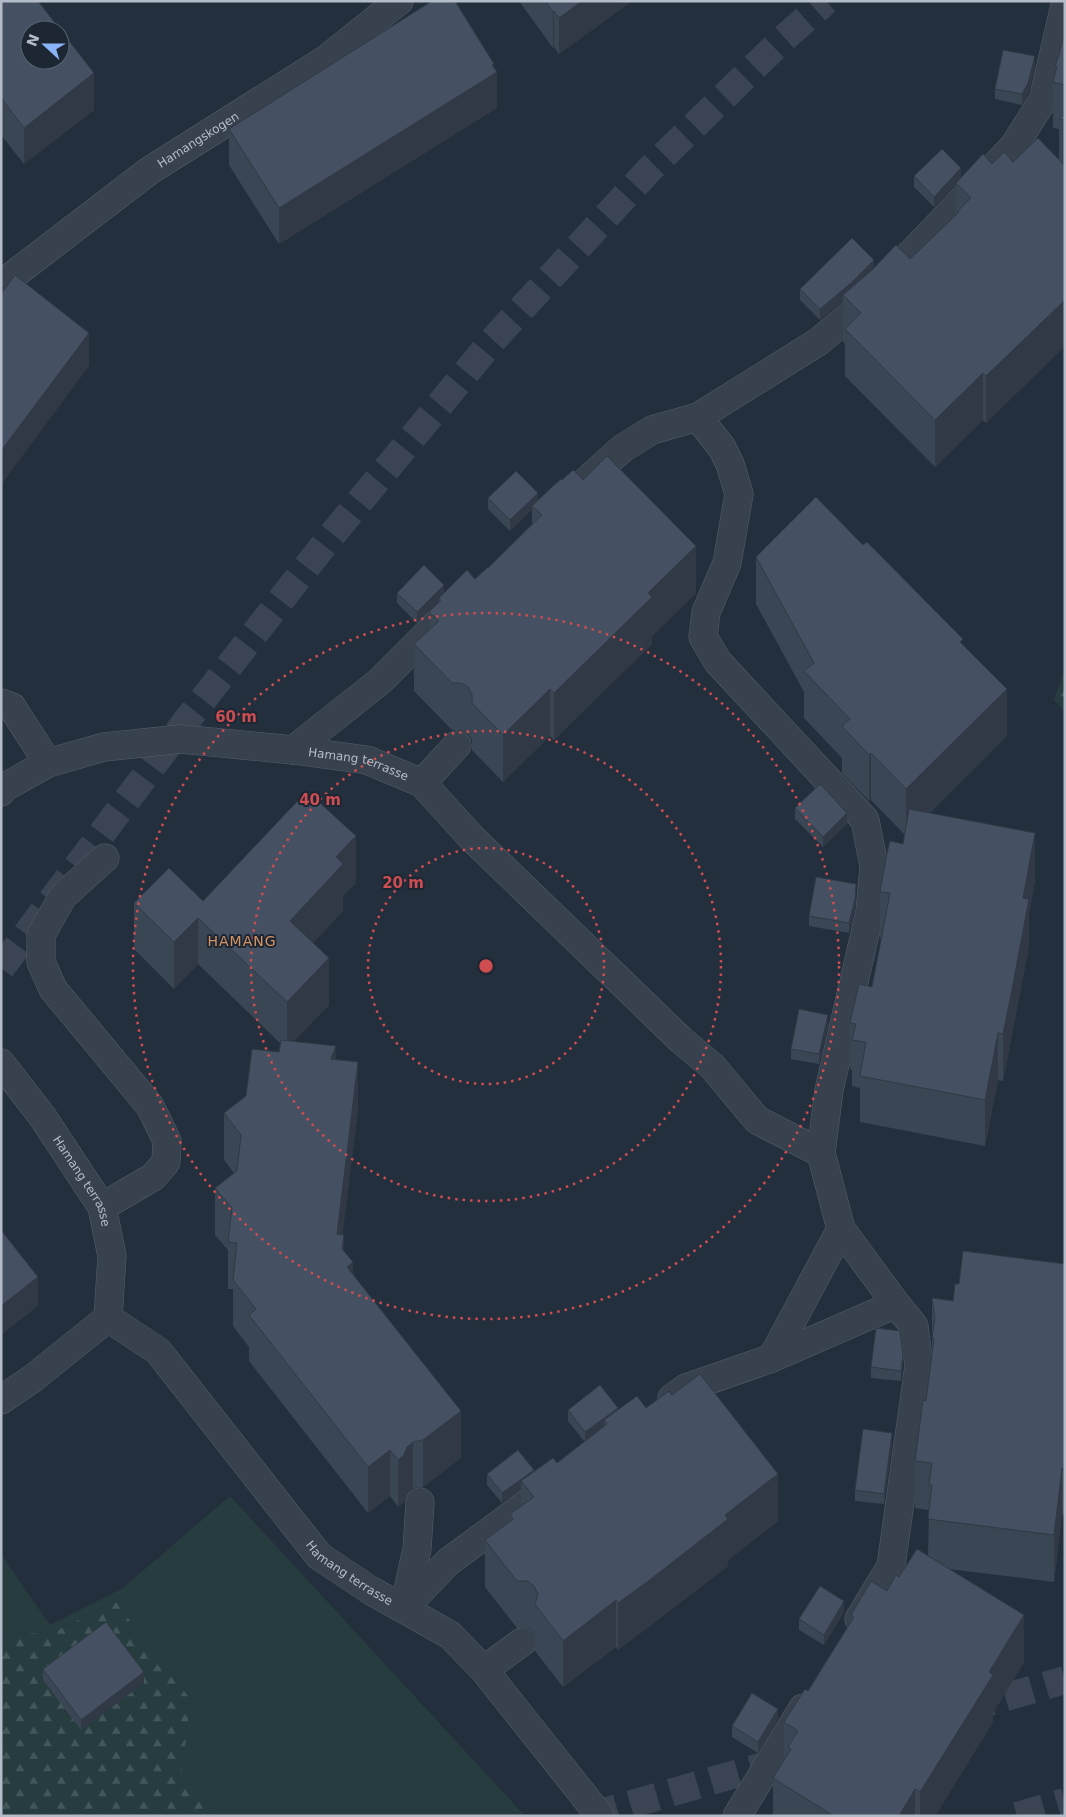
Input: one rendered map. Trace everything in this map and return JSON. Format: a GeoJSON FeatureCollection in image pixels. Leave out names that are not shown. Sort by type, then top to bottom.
{"type":"FeatureCollection","features":[{"type":"Feature","properties":{"kind":"street","name":"Hamangskogen"},"geometry":{"type":"LineString","coordinates":[[1,285],[150,171],[325,60],[399,1]]}},
{"type":"Feature","properties":{"kind":"street"},"geometry":{"type":"LineString","coordinates":[[564,501],[623,448],[652,430],[698,417],[818,342],[862,304],[1014,146],[1043,100],[1065,5]]}},
{"type":"Feature","properties":{"kind":"street"},"geometry":{"type":"LineString","coordinates":[[698,417],[722,448],[730,464],[739,494],[727,563],[706,612],[703,637],[718,662],[865,820],[874,866],[870,912],[829,1090],[820,1153],[841,1229],[914,1326],[919,1366],[891,1566],[845,1641]]}},
{"type":"Feature","properties":{"kind":"street"},"geometry":{"type":"LineString","coordinates":[[293,750],[379,682],[457,605]]}},
{"type":"Feature","properties":{"kind":"street"},"geometry":{"type":"LineString","coordinates":[[1,703],[12,707],[48,763]]}},
{"type":"Feature","properties":{"kind":"street","name":"Hamang terrasse"},"geometry":{"type":"LineString","coordinates":[[1,792],[5,787],[48,763],[104,747],[181,739],[293,750],[367,760],[422,783],[470,837],[680,1040],[712,1066],[757,1120],[820,1153]]}},
{"type":"Feature","properties":{"kind":"street"},"geometry":{"type":"LineString","coordinates":[[422,783],[457,745]]}},
{"type":"Feature","properties":{"kind":"street"},"geometry":{"type":"LineString","coordinates":[[102,1207],[153,1177],[166,1162],[167,1140],[150,1106],[53,990],[41,962],[41,935],[63,896],[105,858]]}},
{"type":"Feature","properties":{"kind":"street","name":"Hamang terrasse"},"geometry":{"type":"LineString","coordinates":[[1,1063],[42,1116],[102,1207],[112,1256],[108,1318],[158,1351],[319,1556],[370,1590],[450,1635],[484,1670],[600,1816]]}},
{"type":"Feature","properties":{"kind":"street"},"geometry":{"type":"LineString","coordinates":[[772,1358],[841,1229]]}},
{"type":"Feature","properties":{"kind":"street"},"geometry":{"type":"LineString","coordinates":[[650,1414],[686,1388],[772,1358],[896,1304]]}},
{"type":"Feature","properties":{"kind":"street"},"geometry":{"type":"LineString","coordinates":[[1,1400],[32,1379],[108,1318]]}},
{"type":"Feature","properties":{"kind":"street"},"geometry":{"type":"LineString","coordinates":[[404,1608],[448,1562],[557,1482]]}},
{"type":"Feature","properties":{"kind":"street"},"geometry":{"type":"LineString","coordinates":[[404,1608],[417,1549],[420,1502]]}},
{"type":"Feature","properties":{"kind":"street"},"geometry":{"type":"LineString","coordinates":[[484,1670],[522,1642]]}},
{"type":"Feature","properties":{"kind":"street"},"geometry":{"type":"LineString","coordinates":[[737,1816],[814,1691]]}},
{"type":"Feature","properties":{"kind":"green space"},"geometry":{"type":"Polygon","coordinates":[[[1065,669],[1065,711],[1054,700],[1065,669]]]}},
{"type":"Feature","properties":{"kind":"green space"},"geometry":{"type":"Polygon","coordinates":[[[230,1496],[525,1816],[233,1816],[179,1785],[191,1700],[115,1601],[52,1633],[1,1634],[1,1554],[50,1625],[123,1588],[230,1496]]]}},
{"type":"Feature","properties":{"kind":"green space"},"geometry":{"type":"Polygon","coordinates":[[[115,1601],[191,1700],[180,1785],[233,1816],[1,1816],[1,1634],[52,1633],[115,1601]]]}},
{"type":"Feature","properties":{"kind":"building"},"geometry":{"type":"Polygon","coordinates":[[[1,1],[38,1],[53,20],[20,20],[20,70],[70,70],[70,42],[94,73],[24,128],[1,98],[1,1]]]}},
{"type":"Feature","properties":{"kind":"building"},"geometry":{"type":"Polygon","coordinates":[[[432,1],[455,1],[497,72],[279,208],[229,129],[432,1]]]}},
{"type":"Feature","properties":{"kind":"building"},"geometry":{"type":"Polygon","coordinates":[[[545,1],[582,1],[559,18],[545,1]]]}},
{"type":"Feature","properties":{"kind":"building"},"geometry":{"type":"Polygon","coordinates":[[[1065,30],[1065,85],[1053,82],[1057,66],[1055,66],[1065,30]]]}},
{"type":"Feature","properties":{"kind":"building"},"geometry":{"type":"Polygon","coordinates":[[[1003,50],[1035,56],[1028,83],[1022,94],[995,89],[1003,50]]]}},
{"type":"Feature","properties":{"kind":"building"},"geometry":{"type":"Polygon","coordinates":[[[1065,113],[1065,120],[1059,119],[1065,113]]]}},
{"type":"Feature","properties":{"kind":"building"},"geometry":{"type":"Polygon","coordinates":[[[1038,138],[1065,166],[1065,300],[986,376],[983,373],[935,420],[845,329],[861,313],[843,295],[872,270],[896,245],[910,259],[959,212],[971,198],[956,183],[983,154],[992,164],[1004,152],[1013,162],[1038,138]]]}},
{"type":"Feature","properties":{"kind":"building"},"geometry":{"type":"Polygon","coordinates":[[[942,149],[961,168],[934,197],[914,176],[942,149]]]}},
{"type":"Feature","properties":{"kind":"building"},"geometry":{"type":"Polygon","coordinates":[[[852,238],[874,260],[851,283],[820,309],[800,289],[852,238]]]}},
{"type":"Feature","properties":{"kind":"building"},"geometry":{"type":"Polygon","coordinates":[[[15,275],[89,333],[1,451],[1,294],[15,275]]]}},
{"type":"Feature","properties":{"kind":"building"},"geometry":{"type":"Polygon","coordinates":[[[607,456],[696,546],[648,593],[652,597],[554,693],[550,689],[503,735],[472,703],[472,694],[468,687],[461,683],[452,683],[414,644],[439,621],[429,612],[441,600],[439,598],[467,570],[475,579],[542,515],[532,506],[573,470],[583,480],[607,456]]]}},
{"type":"Feature","properties":{"kind":"building"},"geometry":{"type":"Polygon","coordinates":[[[516,471],[538,493],[510,520],[488,498],[516,471]]]}},
{"type":"Feature","properties":{"kind":"building"},"geometry":{"type":"Polygon","coordinates":[[[816,497],[863,545],[867,542],[963,639],[960,642],[1007,689],[906,789],[871,753],[869,755],[842,726],[850,719],[804,671],[814,663],[756,557],[816,497]]]}},
{"type":"Feature","properties":{"kind":"building"},"geometry":{"type":"Polygon","coordinates":[[[424,565],[444,585],[417,612],[397,593],[424,565]]]}},
{"type":"Feature","properties":{"kind":"building"},"geometry":{"type":"Polygon","coordinates":[[[820,784],[847,813],[823,837],[795,808],[820,784]]]}},
{"type":"Feature","properties":{"kind":"building"},"geometry":{"type":"Polygon","coordinates":[[[307,791],[356,836],[336,857],[343,864],[290,921],[329,958],[287,1002],[198,918],[174,942],[134,903],[169,868],[203,901],[307,791]]]}},
{"type":"Feature","properties":{"kind":"building"},"geometry":{"type":"Polygon","coordinates":[[[909,809],[1035,833],[1023,898],[1029,899],[1003,1034],[998,1033],[985,1100],[860,1076],[866,1042],[852,1040],[856,1024],[850,1023],[859,984],[872,987],[890,893],[880,892],[887,853],[890,841],[903,844],[909,809]]]}},
{"type":"Feature","properties":{"kind":"building"},"geometry":{"type":"Polygon","coordinates":[[[816,877],[856,884],[855,899],[849,923],[809,916],[816,877]]]}},
{"type":"Feature","properties":{"kind":"building"},"geometry":{"type":"Polygon","coordinates":[[[799,1009],[828,1015],[819,1054],[791,1049],[799,1009]]]}},
{"type":"Feature","properties":{"kind":"building"},"geometry":{"type":"Polygon","coordinates":[[[281,1040],[336,1046],[331,1059],[358,1062],[337,1234],[344,1235],[342,1249],[353,1262],[347,1267],[461,1411],[423,1440],[413,1442],[398,1460],[390,1450],[368,1467],[249,1315],[256,1309],[233,1280],[237,1243],[228,1242],[232,1208],[215,1188],[237,1171],[241,1135],[224,1113],[246,1096],[252,1049],[279,1052],[281,1040]]]}},
{"type":"Feature","properties":{"kind":"building"},"geometry":{"type":"Polygon","coordinates":[[[1,1230],[38,1277],[1,1306],[1,1230]]]}},
{"type":"Feature","properties":{"kind":"building"},"geometry":{"type":"Polygon","coordinates":[[[963,1251],[1065,1264],[1065,1469],[1062,1468],[1054,1535],[928,1519],[932,1485],[929,1485],[932,1463],[915,1461],[923,1400],[926,1401],[934,1338],[932,1338],[935,1318],[932,1298],[953,1301],[955,1284],[959,1284],[963,1251]]]}},
{"type":"Feature","properties":{"kind":"building"},"geometry":{"type":"Polygon","coordinates":[[[876,1328],[900,1331],[903,1355],[901,1371],[871,1367],[876,1328]]]}},
{"type":"Feature","properties":{"kind":"building"},"geometry":{"type":"Polygon","coordinates":[[[700,1374],[778,1474],[725,1515],[728,1519],[651,1579],[618,1603],[616,1600],[563,1641],[535,1604],[538,1594],[534,1586],[528,1581],[517,1581],[485,1540],[513,1519],[510,1514],[534,1497],[521,1481],[553,1458],[557,1463],[607,1424],[604,1420],[637,1396],[646,1408],[669,1391],[672,1395],[700,1374]]]}},
{"type":"Feature","properties":{"kind":"building"},"geometry":{"type":"Polygon","coordinates":[[[600,1385],[618,1408],[585,1432],[568,1410],[600,1385]]]}},
{"type":"Feature","properties":{"kind":"building"},"geometry":{"type":"Polygon","coordinates":[[[863,1429],[892,1433],[884,1494],[855,1490],[863,1429]]]}},
{"type":"Feature","properties":{"kind":"building"},"geometry":{"type":"Polygon","coordinates":[[[518,1450],[534,1470],[502,1493],[487,1474],[518,1450]]]}},
{"type":"Feature","properties":{"kind":"building"},"geometry":{"type":"Polygon","coordinates":[[[917,1549],[1024,1615],[989,1672],[993,1675],[920,1792],[915,1789],[899,1816],[834,1816],[773,1778],[791,1749],[788,1747],[798,1731],[784,1722],[805,1689],[808,1691],[854,1617],[851,1615],[871,1581],[887,1591],[896,1575],[899,1577],[917,1549]]]}},
{"type":"Feature","properties":{"kind":"building"},"geometry":{"type":"Polygon","coordinates":[[[820,1586],[844,1601],[824,1635],[799,1619],[820,1586]]]}},
{"type":"Feature","properties":{"kind":"building"},"geometry":{"type":"Polygon","coordinates":[[[106,1622],[144,1672],[81,1720],[43,1669],[106,1622]]]}},
{"type":"Feature","properties":{"kind":"building"},"geometry":{"type":"Polygon","coordinates":[[[752,1693],[778,1709],[758,1742],[732,1726],[752,1693]]]}},
{"type":"Feature","properties":{"kind":"tunnel"},"geometry":{"type":"LineString","coordinates":[[1,968],[187,720],[327,541],[493,340],[649,170],[782,40],[826,1]]}},
{"type":"Feature","properties":{"kind":"tunnel"},"geometry":{"type":"LineString","coordinates":[[965,1709],[1065,1680]]}},
{"type":"Feature","properties":{"kind":"tunnel"},"geometry":{"type":"LineString","coordinates":[[590,1816],[784,1760]]}},
{"type":"Feature","properties":{"kind":"tunnel"},"geometry":{"type":"LineString","coordinates":[[1017,1816],[1065,1802]]}},
{"type":"Feature","properties":{"kind":"district","name":"HAMANG"},"geometry":{"type":"Point","coordinates":[242,941]}}]}
